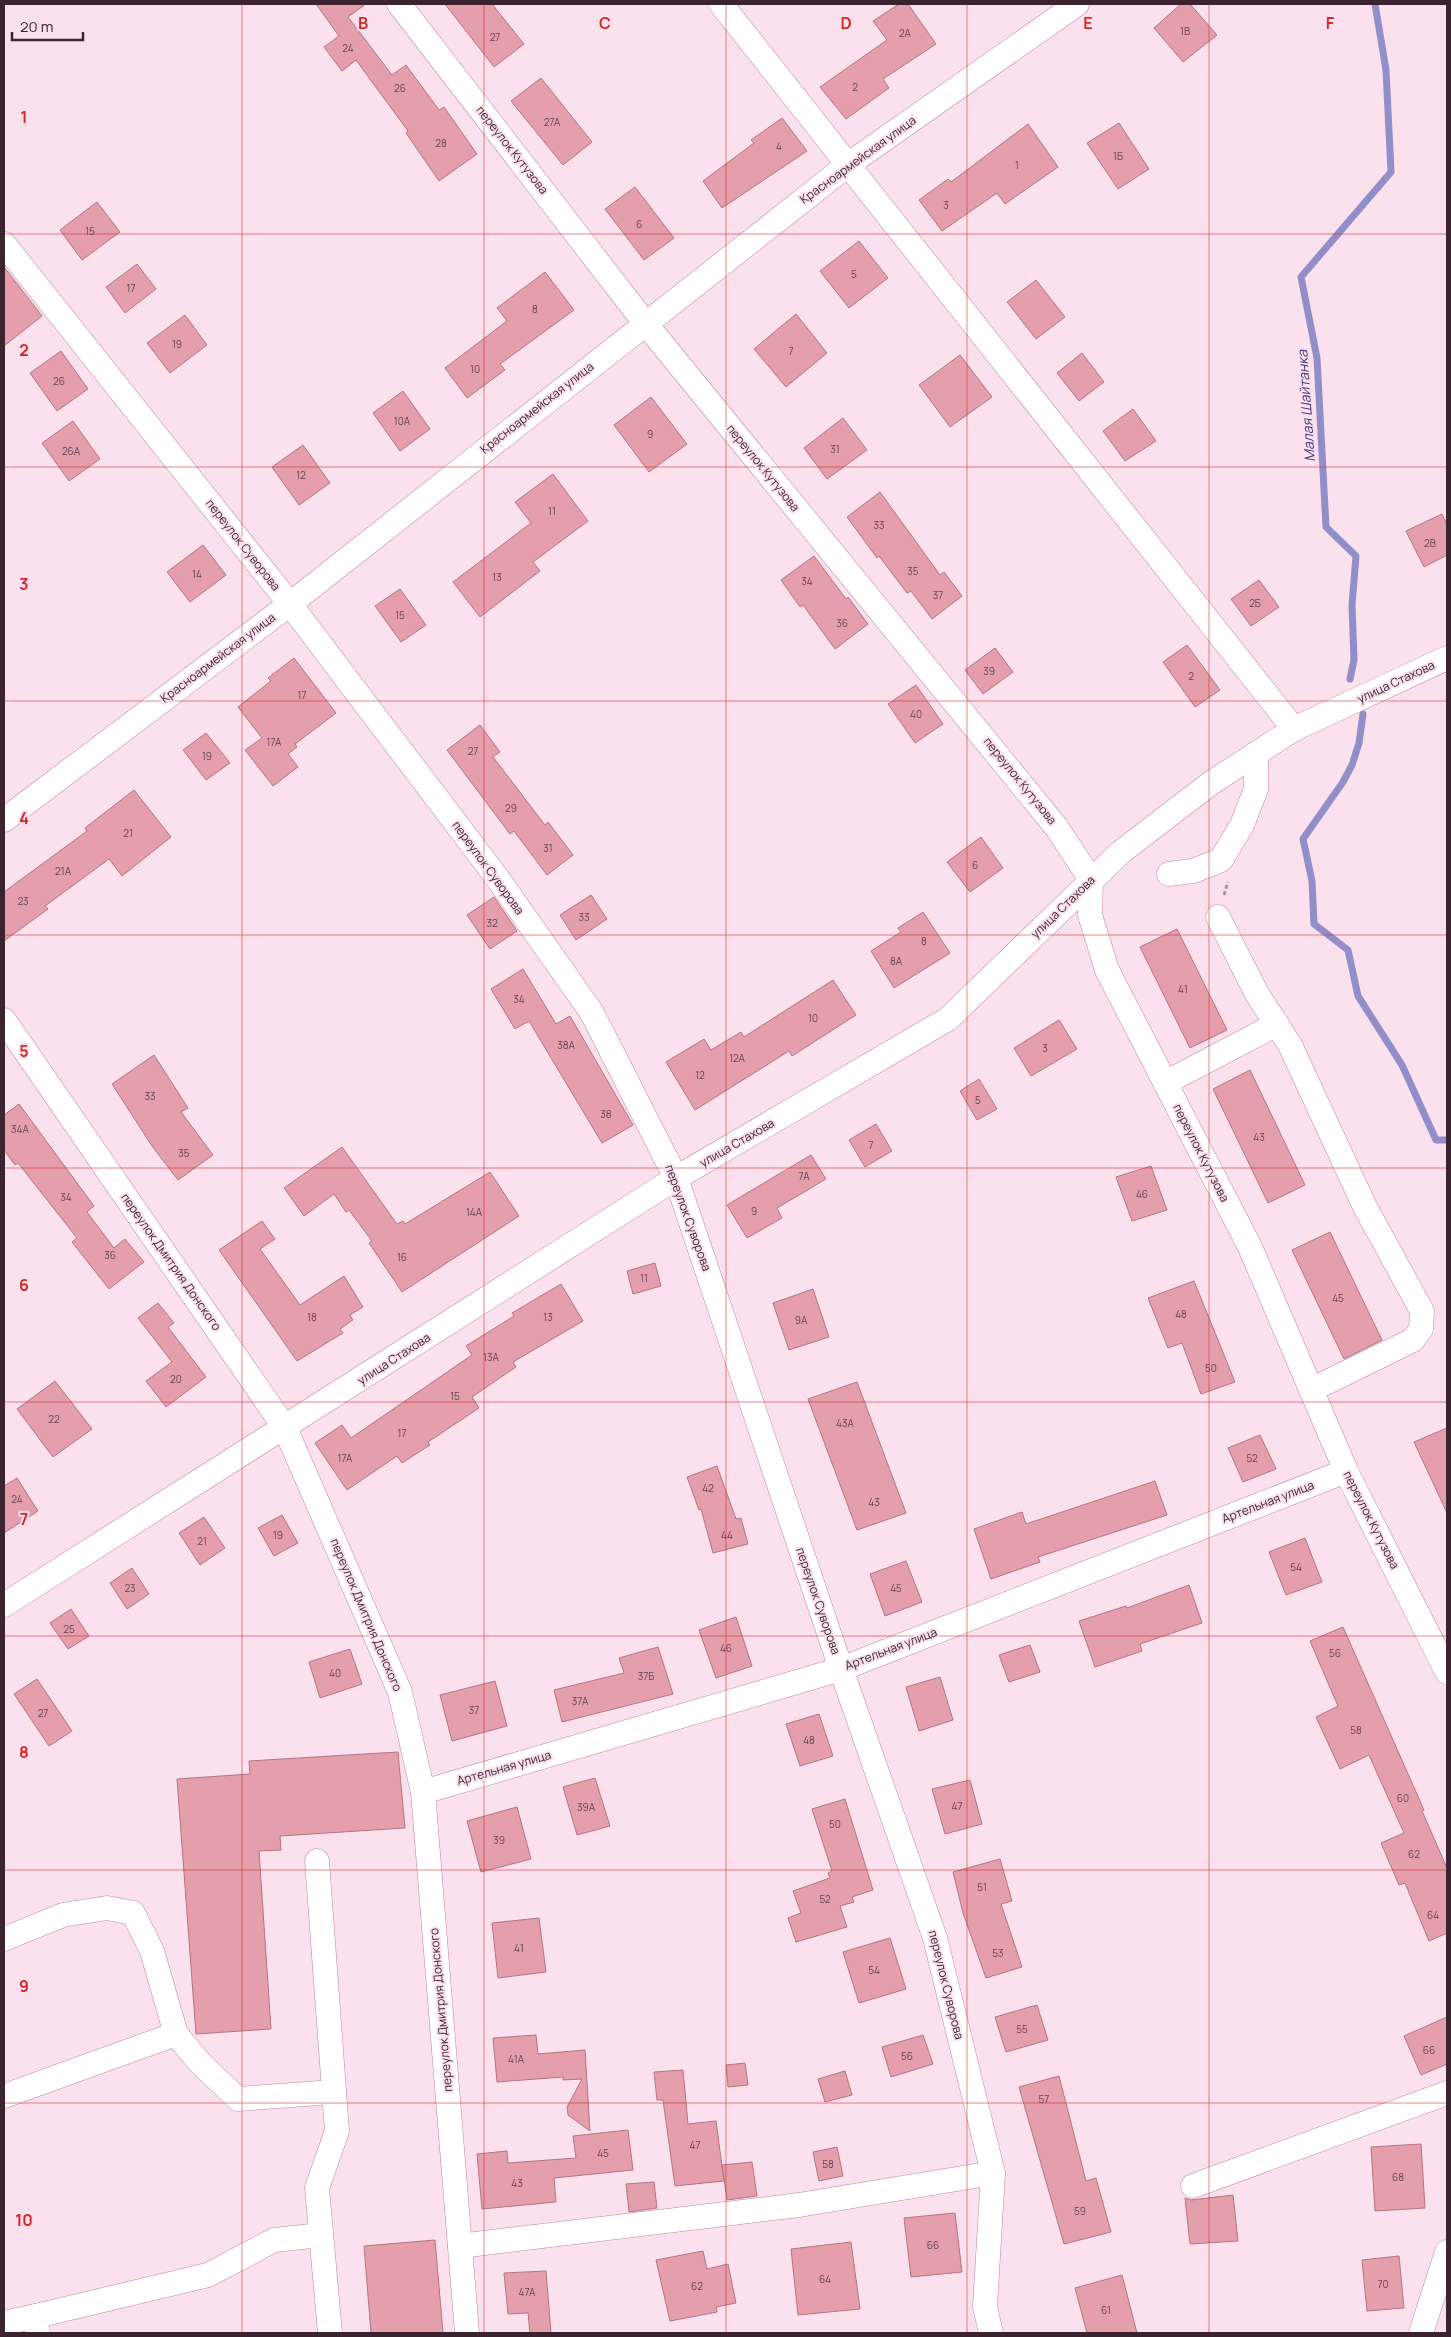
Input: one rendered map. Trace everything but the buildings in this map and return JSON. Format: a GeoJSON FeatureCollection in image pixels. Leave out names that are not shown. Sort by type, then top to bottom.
{"type":"FeatureCollection","features":[{"type":"Feature","properties":{"kind":"street","name":"переулок Кутузова"},"geometry":{"type":"LineString","coordinates":[[399,4],[645,323],[1058,828],[1091,880],[1090,915],[1107,970],[1250,1247],[1346,1471],[1447,1672]]}},
{"type":"Feature","properties":{"kind":"street"},"geometry":{"type":"LineString","coordinates":[[721,4],[1294,729]]}},
{"type":"Feature","properties":{"kind":"street","name":"Красноармейская улица"},"geometry":{"type":"LineString","coordinates":[[4,820],[290,604],[849,164],[1077,4]]}},
{"type":"Feature","properties":{"kind":"street","name":"переулок Суворова"},"geometry":{"type":"LineString","coordinates":[[4,244],[290,604],[498,879],[592,1013],[676,1178],[841,1669],[935,1938],[993,2173],[985,2307],[992,2333]]}},
{"type":"Feature","properties":{"kind":"street","name":"улица Стахова"},"geometry":{"type":"LineString","coordinates":[[4,1605],[676,1178],[948,1019],[1120,852],[1196,795],[1294,729],[1447,658]]}},
{"type":"Feature","properties":{"kind":"street"},"geometry":{"type":"LineString","coordinates":[[1169,874],[1193,871],[1221,860],[1242,825],[1256,789],[1256,754]]}},
{"type":"Feature","properties":{"kind":"street"},"geometry":{"type":"LineString","coordinates":[[1218,917],[1257,994],[1290,1046],[1365,1207],[1422,1311],[1421,1329],[1413,1340],[1311,1390]]}},
{"type":"Feature","properties":{"kind":"street","name":"переулок Дмитрия Донского"},"geometry":{"type":"LineString","coordinates":[[4,1020],[285,1428],[400,1692],[423,1792],[467,2333]]}},
{"type":"Feature","properties":{"kind":"street"},"geometry":{"type":"LineString","coordinates":[[1165,1083],[1277,1024]]}},
{"type":"Feature","properties":{"kind":"street","name":"Артельная улица"},"geometry":{"type":"LineString","coordinates":[[423,1792],[841,1669],[1346,1471]]}},
{"type":"Feature","properties":{"kind":"street"},"geometry":{"type":"LineString","coordinates":[[317,1861],[337,2131],[317,2188],[330,2333]]}},
{"type":"Feature","properties":{"kind":"street"},"geometry":{"type":"LineString","coordinates":[[4,1939],[63,1915],[107,1908],[133,1913],[152,1951],[176,2034],[200,2063],[238,2099],[334,2092]]}},
{"type":"Feature","properties":{"kind":"street"},"geometry":{"type":"LineString","coordinates":[[4,2096],[176,2034]]}},
{"type":"Feature","properties":{"kind":"street"},"geometry":{"type":"LineString","coordinates":[[1194,2186],[1447,2093]]}},
{"type":"Feature","properties":{"kind":"street"},"geometry":{"type":"LineString","coordinates":[[460,2246],[799,2205],[993,2173]]}},
{"type":"Feature","properties":{"kind":"street"},"geometry":{"type":"LineString","coordinates":[[4,2323],[37,2325],[208,2275],[274,2240],[322,2235]]}},
{"type":"Feature","properties":{"kind":"street"},"geometry":{"type":"LineString","coordinates":[[1421,2333],[1447,2252]]}},
{"type":"Feature","properties":{"kind":"path"},"geometry":{"type":"LineString","coordinates":[[1218,917],[1228,881],[1221,860]]}},
{"type":"Feature","properties":{"kind":"waterway","name":"Малая Шайтанка"},"geometry":{"type":"LineString","coordinates":[[1350,679],[1354,660],[1352,605],[1356,556],[1326,527],[1317,358],[1301,277],[1391,172],[1386,70],[1375,4]]}},
{"type":"Feature","properties":{"kind":"waterway","name":"Малая Шайтанка"},"geometry":{"type":"LineString","coordinates":[[1363,714],[1359,743],[1352,765],[1343,782],[1303,839],[1312,881],[1314,924],[1348,950],[1358,996],[1402,1065],[1436,1140],[1447,1140]]}}]}
